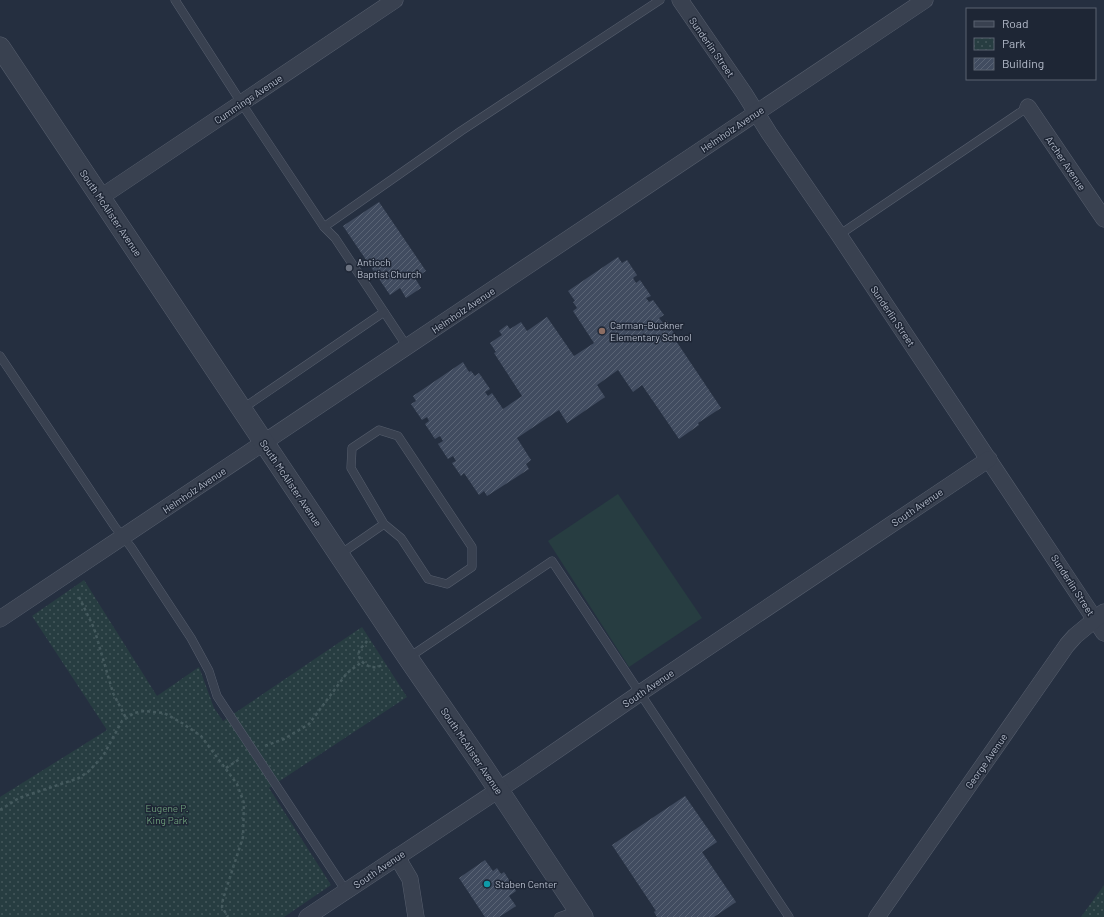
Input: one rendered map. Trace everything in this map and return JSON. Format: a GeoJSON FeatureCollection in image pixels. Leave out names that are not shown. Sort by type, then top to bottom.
{"type":"FeatureCollection","features":[{"type":"Feature","properties":{"kind":"street","name":"Cummings Avenue"},"geometry":{"type":"LineString","coordinates":[[101,197],[395,0]]}},
{"type":"Feature","properties":{"kind":"street","name":"Sunderlin Street"},"geometry":{"type":"LineString","coordinates":[[680,0],[989,459],[1099,616],[1104,633]]}},
{"type":"Feature","properties":{"kind":"street","name":"Helmholz Avenue"},"geometry":{"type":"LineString","coordinates":[[0,620],[408,348],[925,0]]}},
{"type":"Feature","properties":{"kind":"street","name":"South McAlister Avenue"},"geometry":{"type":"LineString","coordinates":[[0,47],[241,409],[408,658],[499,790],[581,914]]}},
{"type":"Feature","properties":{"kind":"street","name":"Archer Avenue"},"geometry":{"type":"LineString","coordinates":[[1028,107],[1104,219]]}},
{"type":"Feature","properties":{"kind":"street","name":"South Avenue"},"geometry":{"type":"LineString","coordinates":[[307,917],[499,790],[640,693],[989,459]]}},
{"type":"Feature","properties":{"kind":"street","name":"George Avenue"},"geometry":{"type":"LineString","coordinates":[[877,917],[1067,645],[1099,616]]}},
{"type":"Feature","properties":{"kind":"street"},"geometry":{"type":"LineString","coordinates":[[397,857],[410,879],[416,917]]}},
{"type":"Feature","properties":{"kind":"lane"},"geometry":{"type":"LineString","coordinates":[[175,0],[241,103],[324,227],[335,238],[408,348]]}},
{"type":"Feature","properties":{"kind":"lane"},"geometry":{"type":"LineString","coordinates":[[324,227],[461,131],[660,0]]}},
{"type":"Feature","properties":{"kind":"lane"},"geometry":{"type":"LineString","coordinates":[[839,235],[1028,107]]}},
{"type":"Feature","properties":{"kind":"lane"},"geometry":{"type":"LineString","coordinates":[[241,409],[384,312]]}},
{"type":"Feature","properties":{"kind":"lane"},"geometry":{"type":"LineString","coordinates":[[0,356],[115,528],[131,547],[191,638],[210,671],[217,696],[346,891]]}},
{"type":"Feature","properties":{"kind":"lane"},"geometry":{"type":"LineString","coordinates":[[379,430],[398,436],[472,547],[472,567],[447,584],[428,578],[401,538],[384,524],[351,468],[352,448],[379,430]]}},
{"type":"Feature","properties":{"kind":"lane"},"geometry":{"type":"LineString","coordinates":[[339,555],[384,524]]}},
{"type":"Feature","properties":{"kind":"lane"},"geometry":{"type":"LineString","coordinates":[[408,658],[552,560],[789,917]]}},
{"type":"Feature","properties":{"kind":"lane"},"geometry":{"type":"LineString","coordinates":[[559,917],[581,914]]}},
{"type":"Feature","properties":{"kind":"path"},"geometry":{"type":"LineString","coordinates":[[79,597],[94,628],[113,693],[126,718]]}},
{"type":"Feature","properties":{"kind":"path"},"geometry":{"type":"LineString","coordinates":[[367,641],[359,651],[359,656],[362,662],[365,665],[373,667],[383,665]]}},
{"type":"Feature","properties":{"kind":"path"},"geometry":{"type":"LineString","coordinates":[[226,768],[253,750],[284,738],[309,724],[347,673],[362,662]]}},
{"type":"Feature","properties":{"kind":"path"},"geometry":{"type":"LineString","coordinates":[[0,810],[20,798],[79,778],[89,771],[103,756],[122,721],[134,713],[144,711],[164,713],[201,736],[237,784],[244,803],[243,837],[223,899],[222,907],[228,917]]}},
{"type":"Feature","properties":{"kind":"green space"},"geometry":{"type":"Polygon","coordinates":[[[618,494],[702,618],[629,667],[548,541],[618,494]]]}},
{"type":"Feature","properties":{"kind":"green space","name":"Eugene P. King Park"},"geometry":{"type":"Polygon","coordinates":[[[84,580],[157,696],[199,667],[214,708],[223,721],[362,627],[407,697],[269,788],[331,885],[284,917],[0,917],[0,797],[107,730],[32,616],[84,580]]]}},
{"type":"Feature","properties":{"kind":"green space"},"geometry":{"type":"Polygon","coordinates":[[[1104,885],[1104,917],[1081,917],[1104,885]]]}},
{"type":"Feature","properties":{"kind":"building"},"geometry":{"type":"Polygon","coordinates":[[[379,202],[426,271],[415,278],[421,288],[406,298],[400,288],[390,295],[343,226],[379,202]]]}},
{"type":"Feature","properties":{"kind":"building"},"geometry":{"type":"Polygon","coordinates":[[[618,257],[622,263],[627,260],[637,275],[633,278],[636,283],[640,280],[651,296],[646,298],[649,302],[653,300],[664,315],[659,318],[663,323],[666,320],[674,333],[672,335],[721,408],[698,423],[699,425],[679,439],[642,385],[633,392],[618,370],[597,385],[605,397],[567,423],[559,410],[517,438],[531,460],[526,464],[529,469],[487,496],[484,491],[479,495],[464,473],[461,476],[452,463],[456,461],[453,456],[448,459],[438,444],[443,441],[440,436],[435,439],[425,424],[429,421],[427,417],[422,420],[411,404],[416,401],[413,396],[463,362],[469,372],[471,371],[475,376],[479,373],[490,389],[485,392],[488,396],[492,393],[503,409],[522,396],[494,353],[496,352],[490,343],[502,335],[499,331],[507,325],[510,329],[521,322],[527,331],[547,317],[574,356],[594,343],[573,311],[577,308],[573,302],[575,301],[568,291],[618,257]]]}},
{"type":"Feature","properties":{"kind":"building"},"geometry":{"type":"Polygon","coordinates":[[[685,796],[717,842],[702,852],[736,902],[714,917],[657,917],[654,912],[656,911],[612,845],[685,796]]]}},
{"type":"Feature","properties":{"kind":"building","name":"Staben Center"},"geometry":{"type":"Polygon","coordinates":[[[485,860],[493,871],[497,868],[501,874],[504,872],[516,891],[509,896],[516,906],[499,917],[485,917],[459,878],[485,860]]]}},
{"type":"Feature","properties":{"kind":"place","name":"Antioch Baptist Church"},"geometry":{"type":"Point","coordinates":[349,268]}},
{"type":"Feature","properties":{"kind":"place","name":"Carman-Buckner Elementary School"},"geometry":{"type":"Point","coordinates":[602,331]}},
{"type":"Feature","properties":{"kind":"place","name":"Staben Center"},"geometry":{"type":"Point","coordinates":[487,884]}}]}
